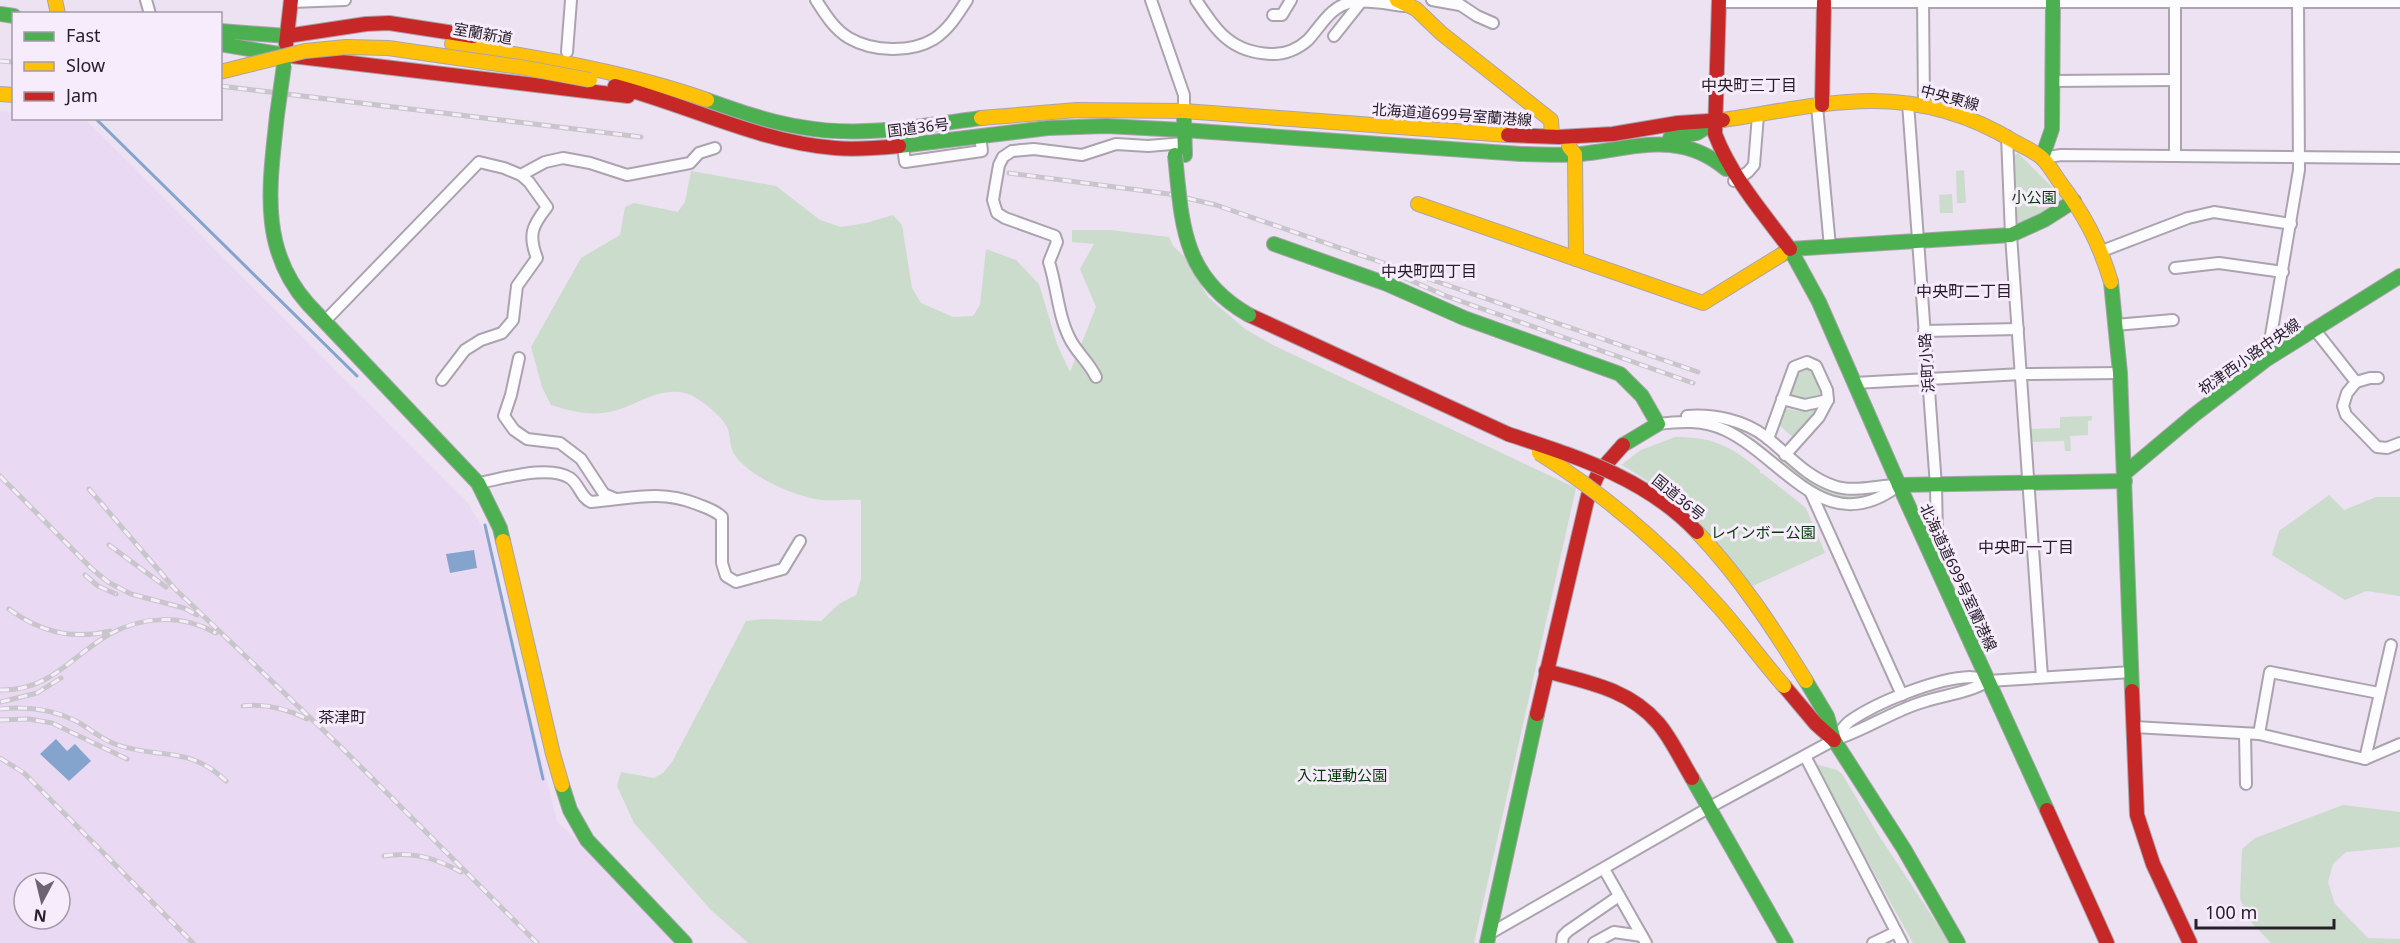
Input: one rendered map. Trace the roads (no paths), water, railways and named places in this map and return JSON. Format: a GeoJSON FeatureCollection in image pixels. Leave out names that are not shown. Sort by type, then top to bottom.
{"type":"FeatureCollection","features":[{"type":"Feature","properties":{"kind":"main road"},"geometry":{"type":"LineString","coordinates":[[1397,0],[1416,9],[1442,33],[1551,120],[1556,136],[1575,154],[1576,259]]}},
{"type":"Feature","properties":{"kind":"main road"},"geometry":{"type":"LineString","coordinates":[[291,1],[269,218],[274,243],[285,271],[294,287],[324,322],[478,483],[497,517],[504,540],[553,754],[570,810],[587,840],[685,943]]}},
{"type":"Feature","properties":{"kind":"main road"},"geometry":{"type":"LineString","coordinates":[[1717,121],[1719,1]]}},
{"type":"Feature","properties":{"kind":"main road"},"geometry":{"type":"LineString","coordinates":[[2053,1],[2052,129],[2042,158],[2074,201],[2102,251],[2111,282],[2120,373],[2137,815],[2164,891],[2190,943]]}},
{"type":"Feature","properties":{"kind":"main road"},"geometry":{"type":"LineString","coordinates":[[1819,105],[1824,3]]}},
{"type":"Feature","properties":{"kind":"main road"},"geometry":{"type":"LineString","coordinates":[[222,31],[287,36],[366,24],[389,23],[567,52],[683,84],[737,108]]}},
{"type":"Feature","properties":{"kind":"main road","name":"室蘭新道"},"geometry":{"type":"LineString","coordinates":[[222,59],[301,40],[371,35],[404,37],[452,44],[591,74],[671,102]]}},
{"type":"Feature","properties":{"kind":"main road"},"geometry":{"type":"LineString","coordinates":[[222,44],[284,60],[671,102]]}},
{"type":"Feature","properties":{"kind":"main road","name":"室蘭新道"},"geometry":{"type":"LineString","coordinates":[[222,72],[305,51],[346,47],[388,48],[651,82],[737,108]]}},
{"type":"Feature","properties":{"kind":"main road","name":"中央東線"},"geometry":{"type":"LineString","coordinates":[[1717,121],[1819,105],[1872,100],[1908,103],[1962,115],[1989,126],[2042,158]]}},
{"type":"Feature","properties":{"kind":"main road","name":"国道36号"},"geometry":{"type":"LineString","coordinates":[[671,102],[764,135],[797,143],[847,148],[903,146],[1028,130],[1098,126],[1179,143],[1182,221],[1192,257],[1219,295],[1235,309],[1508,434],[1608,470],[1643,488],[1667,505],[1714,548],[1768,618],[1827,716],[1834,740]]}},
{"type":"Feature","properties":{"kind":"main road","name":"国道36号"},"geometry":{"type":"LineString","coordinates":[[737,108],[788,124],[849,132],[884,131],[1056,110],[1107,108],[1184,111]]}},
{"type":"Feature","properties":{"kind":"main road"},"geometry":{"type":"LineString","coordinates":[[1179,143],[1184,111]]}},
{"type":"Feature","properties":{"kind":"main road","name":"北海道道699号室蘭港線"},"geometry":{"type":"LineString","coordinates":[[1184,111],[1556,136],[1613,134],[1678,123],[1717,121]]}},
{"type":"Feature","properties":{"kind":"main road","name":"北海道道699号室蘭港線"},"geometry":{"type":"LineString","coordinates":[[1659,145],[1665,139],[1697,133],[1717,121]]}},
{"type":"Feature","properties":{"kind":"main road","name":"北海道道699号室蘭港線"},"geometry":{"type":"LineString","coordinates":[[1717,121],[1760,218],[1775,228],[1790,249],[1819,302],[1899,486],[1927,543],[2107,943]]}},
{"type":"Feature","properties":{"kind":"main road","name":"北海道道699号室蘭港線"},"geometry":{"type":"LineString","coordinates":[[1179,143],[1521,154],[1575,154],[1659,145],[1685,145],[1709,153],[1725,168],[1740,177]]}},
{"type":"Feature","properties":{"kind":"main road"},"geometry":{"type":"LineString","coordinates":[[1418,204],[1703,303],[1790,249],[2011,235],[2044,220],[2074,201]]}},
{"type":"Feature","properties":{"kind":"main road"},"geometry":{"type":"LineString","coordinates":[[1274,244],[1387,284],[1464,318],[1620,374],[1634,384],[1646,399],[1658,424],[1639,432],[1618,449],[1595,476],[1588,496],[1546,671],[1488,938]]}},
{"type":"Feature","properties":{"kind":"main road","name":"祝津西小路中央線"},"geometry":{"type":"LineString","coordinates":[[2125,477],[2194,415],[2267,359],[2400,276]]}},
{"type":"Feature","properties":{"kind":"main road","name":"国道36号"},"geometry":{"type":"LineString","coordinates":[[1508,434],[1599,492],[1685,569],[1722,610],[1816,724],[1834,740],[1904,849],[1958,943]]}},
{"type":"Feature","properties":{"kind":"main road"},"geometry":{"type":"LineString","coordinates":[[1899,486],[2030,483],[2125,477]]}},
{"type":"Feature","properties":{"kind":"main road"},"geometry":{"type":"LineString","coordinates":[[1546,671],[1612,689],[1630,699],[1658,723],[1710,807],[1786,943]]}},
{"type":"Feature","properties":{"kind":"street"},"geometry":{"type":"LineString","coordinates":[[291,1],[345,0]]}},
{"type":"Feature","properties":{"kind":"street"},"geometry":{"type":"LineString","coordinates":[[567,52],[571,0]]}},
{"type":"Feature","properties":{"kind":"street"},"geometry":{"type":"LineString","coordinates":[[816,0],[829,21],[849,38],[876,48],[904,49],[933,39],[954,21],[968,0]]}},
{"type":"Feature","properties":{"kind":"street"},"geometry":{"type":"LineString","coordinates":[[1151,0],[1184,94],[1184,111]]}},
{"type":"Feature","properties":{"kind":"street"},"geometry":{"type":"LineString","coordinates":[[1196,0],[1214,27],[1240,49],[1275,54],[1293,50],[1306,42],[1331,12],[1352,2],[1410,7]]}},
{"type":"Feature","properties":{"kind":"street"},"geometry":{"type":"LineString","coordinates":[[1276,12],[1282,15],[1291,0]]}},
{"type":"Feature","properties":{"kind":"street"},"geometry":{"type":"LineString","coordinates":[[1432,0],[1457,3],[1493,23]]}},
{"type":"Feature","properties":{"kind":"street"},"geometry":{"type":"LineString","coordinates":[[1719,1],[1824,3],[1923,1],[2400,2]]}},
{"type":"Feature","properties":{"kind":"street"},"geometry":{"type":"LineString","coordinates":[[1923,1],[1924,105]]}},
{"type":"Feature","properties":{"kind":"street"},"geometry":{"type":"LineString","coordinates":[[2175,1],[2175,155]]}},
{"type":"Feature","properties":{"kind":"street"},"geometry":{"type":"LineString","coordinates":[[2267,359],[2291,224],[2300,158],[2298,1]]}},
{"type":"Feature","properties":{"kind":"street"},"geometry":{"type":"LineString","coordinates":[[1334,36],[1361,2]]}},
{"type":"Feature","properties":{"kind":"street"},"geometry":{"type":"LineString","coordinates":[[2052,81],[2175,80]]}},
{"type":"Feature","properties":{"kind":"street","name":"浜町小路"},"geometry":{"type":"LineString","coordinates":[[1908,103],[1936,486],[1937,536],[1927,543]]}},
{"type":"Feature","properties":{"kind":"street"},"geometry":{"type":"LineString","coordinates":[[1819,105],[1830,247]]}},
{"type":"Feature","properties":{"kind":"street"},"geometry":{"type":"LineString","coordinates":[[1740,177],[1754,165],[1758,115]]}},
{"type":"Feature","properties":{"kind":"street"},"geometry":{"type":"LineString","coordinates":[[2007,136],[2011,235],[2042,677]]}},
{"type":"Feature","properties":{"kind":"street"},"geometry":{"type":"LineString","coordinates":[[1096,377],[1090,364],[1070,340],[1064,324],[1057,287],[1049,262],[1057,242],[1055,236],[997,213],[993,200],[999,165],[1003,157],[1012,151],[1034,149],[1082,155],[1116,144],[1148,146],[1179,143]]}},
{"type":"Feature","properties":{"kind":"street"},"geometry":{"type":"LineString","coordinates":[[521,175],[545,162],[562,158],[590,163],[627,175],[690,163],[699,153],[715,148]]}},
{"type":"Feature","properties":{"kind":"street"},"geometry":{"type":"LineString","coordinates":[[2042,158],[2061,155],[2175,155],[2400,158]]}},
{"type":"Feature","properties":{"kind":"street"},"geometry":{"type":"LineString","coordinates":[[324,322],[479,162],[521,175],[547,207],[536,220],[531,243],[537,258],[517,286],[513,320],[502,333],[482,340],[465,350],[442,380]]}},
{"type":"Feature","properties":{"kind":"street"},"geometry":{"type":"LineString","coordinates":[[2102,251],[2188,218],[2214,212],[2291,224]]}},
{"type":"Feature","properties":{"kind":"street"},"geometry":{"type":"LineString","coordinates":[[2175,268],[2219,263],[2283,272]]}},
{"type":"Feature","properties":{"kind":"street"},"geometry":{"type":"LineString","coordinates":[[2115,325],[2173,320]]}},
{"type":"Feature","properties":{"kind":"street"},"geometry":{"type":"LineString","coordinates":[[1924,331],[2018,329]]}},
{"type":"Feature","properties":{"kind":"street"},"geometry":{"type":"LineString","coordinates":[[2315,330],[2356,382]]}},
{"type":"Feature","properties":{"kind":"street"},"geometry":{"type":"LineString","coordinates":[[519,358],[512,395],[504,416],[514,430],[527,439],[560,443],[581,459],[604,494],[616,500]]}},
{"type":"Feature","properties":{"kind":"street"},"geometry":{"type":"LineString","coordinates":[[1768,439],[1794,367],[1807,362],[1819,370],[1827,390],[1828,400],[1819,417],[1785,455]]}},
{"type":"Feature","properties":{"kind":"street"},"geometry":{"type":"LineString","coordinates":[[1854,383],[2022,374],[2120,373]]}},
{"type":"Feature","properties":{"kind":"street"},"geometry":{"type":"LineString","coordinates":[[2378,378],[2356,382],[2343,406],[2346,415],[2377,447],[2400,443]]}},
{"type":"Feature","properties":{"kind":"street"},"geometry":{"type":"LineString","coordinates":[[1782,399],[1805,405],[1828,400]]}},
{"type":"Feature","properties":{"kind":"street"},"geometry":{"type":"LineString","coordinates":[[1658,424],[1683,416],[1719,417],[1746,425],[1768,439],[1812,476],[1837,487],[1899,486]]}},
{"type":"Feature","properties":{"kind":"street"},"geometry":{"type":"LineString","coordinates":[[1658,424],[1698,423],[1724,429],[1738,437],[1811,493],[1838,502],[1857,504],[1882,498],[1899,486]]}},
{"type":"Feature","properties":{"kind":"street"},"geometry":{"type":"LineString","coordinates":[[478,483],[544,471],[561,473],[576,483],[586,500],[591,502],[657,495],[685,499],[717,512],[722,518],[722,563],[726,576],[736,582],[783,569],[800,541]]}},
{"type":"Feature","properties":{"kind":"street"},"geometry":{"type":"LineString","coordinates":[[1811,493],[1902,695]]}},
{"type":"Feature","properties":{"kind":"street"},"geometry":{"type":"LineString","coordinates":[[2365,759],[2391,645]]}},
{"type":"Feature","properties":{"kind":"street"},"geometry":{"type":"LineString","coordinates":[[1834,740],[1848,722],[1902,695],[1964,678],[1988,681],[2132,672]]}},
{"type":"Feature","properties":{"kind":"street"},"geometry":{"type":"LineString","coordinates":[[2259,734],[2270,672],[2379,693]]}},
{"type":"Feature","properties":{"kind":"street"},"geometry":{"type":"LineString","coordinates":[[1488,938],[1710,807],[1834,740],[1854,734],[1894,712],[1932,699],[1974,689],[1988,681]]}},
{"type":"Feature","properties":{"kind":"street"},"geometry":{"type":"LineString","coordinates":[[2133,727],[2259,734],[2365,759],[2400,744]]}},
{"type":"Feature","properties":{"kind":"street"},"geometry":{"type":"LineString","coordinates":[[2246,734],[2246,784]]}},
{"type":"Feature","properties":{"kind":"street"},"geometry":{"type":"LineString","coordinates":[[1805,756],[1902,943]]}},
{"type":"Feature","properties":{"kind":"street"},"geometry":{"type":"LineString","coordinates":[[1604,869],[1644,939]]}},
{"type":"Feature","properties":{"kind":"street"},"geometry":{"type":"LineString","coordinates":[[1562,943],[1563,936],[1568,931],[1619,896]]}},
{"type":"Feature","properties":{"kind":"street"},"geometry":{"type":"LineString","coordinates":[[1594,943],[1614,932],[1644,939]]}},
{"type":"Feature","properties":{"kind":"street"},"geometry":{"type":"LineString","coordinates":[[1874,943],[1896,932]]}},
{"type":"Feature","properties":{"kind":"water"},"geometry":{"type":"Polygon","coordinates":[[[474,550],[477,568],[450,573],[446,554],[474,550]]]}},
{"type":"Feature","properties":{"kind":"water"},"geometry":{"type":"Polygon","coordinates":[[[56,739],[67,751],[75,744],[91,761],[69,781],[40,754],[56,739]]]}},
{"type":"Feature","properties":{"kind":"waterway"},"geometry":{"type":"LineString","coordinates":[[97,120],[357,376]]}},
{"type":"Feature","properties":{"kind":"waterway"},"geometry":{"type":"LineString","coordinates":[[485,525],[543,779]]}},
{"type":"Feature","properties":{"kind":"railway"},"geometry":{"type":"LineString","coordinates":[[0,61],[12,62]]}},
{"type":"Feature","properties":{"kind":"railway"},"geometry":{"type":"LineString","coordinates":[[222,86],[641,137]]}},
{"type":"Feature","properties":{"kind":"railway"},"geometry":{"type":"LineString","coordinates":[[1009,173],[1169,194],[1216,205],[1698,372]]}},
{"type":"Feature","properties":{"kind":"railway"},"geometry":{"type":"LineString","coordinates":[[1403,277],[1446,296],[1693,383]]}},
{"type":"Feature","properties":{"kind":"railway"},"geometry":{"type":"LineString","coordinates":[[0,476],[91,568],[108,582],[131,594],[184,608],[197,615]]}},
{"type":"Feature","properties":{"kind":"railway"},"geometry":{"type":"LineString","coordinates":[[89,489],[174,588],[342,748],[537,943]]}},
{"type":"Feature","properties":{"kind":"railway"},"geometry":{"type":"LineString","coordinates":[[109,545],[166,587]]}},
{"type":"Feature","properties":{"kind":"railway"},"geometry":{"type":"LineString","coordinates":[[85,575],[98,586],[116,594]]}},
{"type":"Feature","properties":{"kind":"railway"},"geometry":{"type":"LineString","coordinates":[[9,609],[33,623],[57,632],[83,635],[110,631]]}},
{"type":"Feature","properties":{"kind":"railway"},"geometry":{"type":"LineString","coordinates":[[0,690],[33,685],[60,670],[96,642],[136,624],[176,620],[216,633]]}},
{"type":"Feature","properties":{"kind":"railway"},"geometry":{"type":"LineString","coordinates":[[1,702],[37,693],[61,678]]}},
{"type":"Feature","properties":{"kind":"railway"},"geometry":{"type":"LineString","coordinates":[[243,706],[260,705],[276,708],[307,719]]}},
{"type":"Feature","properties":{"kind":"railway"},"geometry":{"type":"LineString","coordinates":[[0,709],[29,708],[48,711],[76,721],[115,744],[131,749],[185,757],[198,762],[212,769],[226,781]]}},
{"type":"Feature","properties":{"kind":"railway"},"geometry":{"type":"LineString","coordinates":[[0,720],[29,719],[52,723],[127,759]]}},
{"type":"Feature","properties":{"kind":"railway"},"geometry":{"type":"LineString","coordinates":[[0,758],[24,773],[193,943]]}},
{"type":"Feature","properties":{"kind":"railway"},"geometry":{"type":"LineString","coordinates":[[384,856],[414,855],[442,863],[461,872]]}},
{"type":"Feature","properties":{"kind":"district","name":"中央町三丁目"},"geometry":{"type":"Point","coordinates":[1749,85]}},
{"type":"Feature","properties":{"kind":"district","name":"中央町四丁目"},"geometry":{"type":"Point","coordinates":[1429,271]}},
{"type":"Feature","properties":{"kind":"district","name":"中央町二丁目"},"geometry":{"type":"Point","coordinates":[1964,291]}},
{"type":"Feature","properties":{"kind":"district","name":"中央町一丁目"},"geometry":{"type":"Point","coordinates":[2026,547]}},
{"type":"Feature","properties":{"kind":"district","name":"茶津町"},"geometry":{"type":"Point","coordinates":[342,717]}},
{"type":"Feature","properties":{"kind":"park label","name":"小公園"},"geometry":{"type":"Point","coordinates":[2034,197]}},
{"type":"Feature","properties":{"kind":"park label","name":"レインボー公園"},"geometry":{"type":"Point","coordinates":[1763,532]}},
{"type":"Feature","properties":{"kind":"park label","name":"入江運動公園"},"geometry":{"type":"Point","coordinates":[1342,775]}}]}
